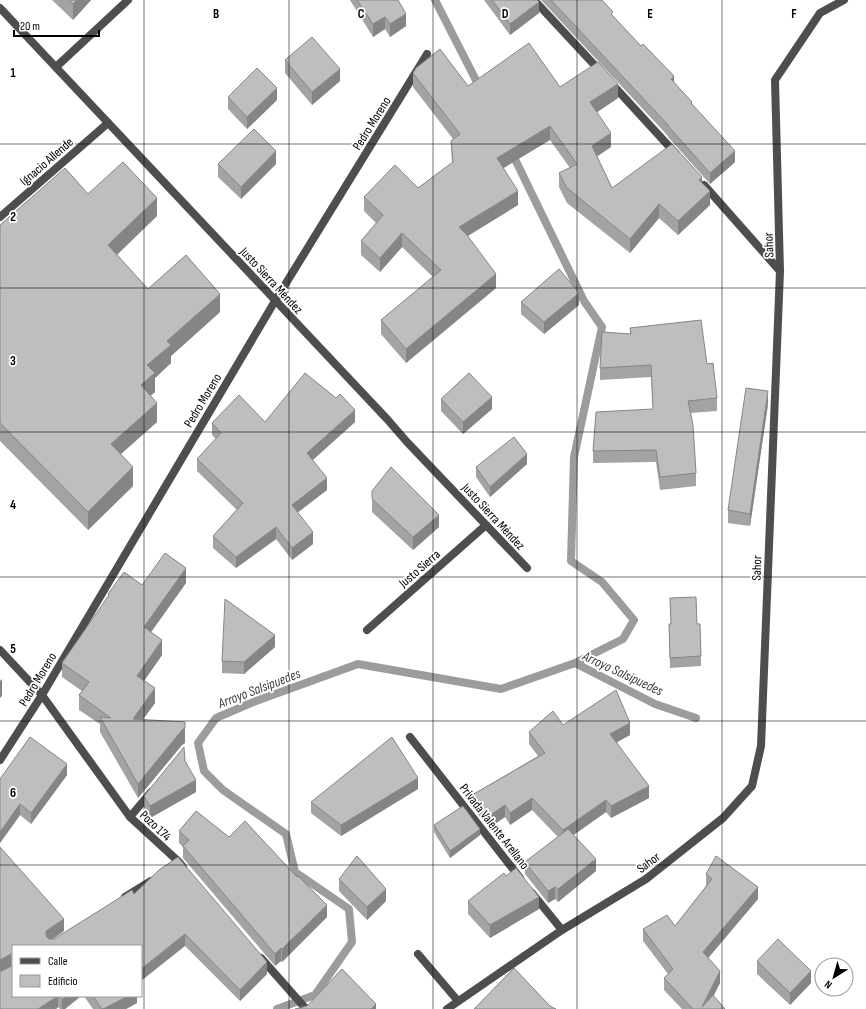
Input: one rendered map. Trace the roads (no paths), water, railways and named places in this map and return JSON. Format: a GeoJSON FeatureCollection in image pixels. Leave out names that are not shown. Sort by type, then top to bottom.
{"type":"FeatureCollection","features":[{"type":"Feature","properties":{"kind":"street"},"geometry":{"type":"LineString","coordinates":[[56,67],[128,0]]}},
{"type":"Feature","properties":{"kind":"street"},"geometry":{"type":"LineString","coordinates":[[534,0],[681,160]]}},
{"type":"Feature","properties":{"kind":"street","name":"Sahor"},"geometry":{"type":"LineString","coordinates":[[447,1009],[562,930],[646,879],[723,818],[752,786],[761,746],[780,271],[775,80],[820,13],[844,0]]}},
{"type":"Feature","properties":{"kind":"street","name":"Justo Sierra Méndez"},"geometry":{"type":"LineString","coordinates":[[0,8],[527,568]]}},
{"type":"Feature","properties":{"kind":"street","name":"Pedro Moreno"},"geometry":{"type":"LineString","coordinates":[[0,760],[42,695],[275,301],[427,54]]}},
{"type":"Feature","properties":{"kind":"street","name":"Ignacio Allende"},"geometry":{"type":"LineString","coordinates":[[0,217],[108,123]]}},
{"type":"Feature","properties":{"kind":"street"},"geometry":{"type":"LineString","coordinates":[[696,178],[780,271]]}},
{"type":"Feature","properties":{"kind":"street","name":"Justo Sierra"},"geometry":{"type":"LineString","coordinates":[[367,630],[486,525]]}},
{"type":"Feature","properties":{"kind":"street","name":"Pozo 174"},"geometry":{"type":"LineString","coordinates":[[0,650],[42,695],[130,817],[176,864],[189,874]]}},
{"type":"Feature","properties":{"kind":"street","name":"Privada Valente Arellano"},"geometry":{"type":"LineString","coordinates":[[410,737],[562,930]]}},
{"type":"Feature","properties":{"kind":"street"},"geometry":{"type":"LineString","coordinates":[[130,817],[154,788]]}},
{"type":"Feature","properties":{"kind":"street"},"geometry":{"type":"LineString","coordinates":[[121,900],[160,875]]}},
{"type":"Feature","properties":{"kind":"street"},"geometry":{"type":"LineString","coordinates":[[257,954],[306,1009]]}},
{"type":"Feature","properties":{"kind":"street"},"geometry":{"type":"LineString","coordinates":[[418,954],[458,1001]]}},
{"type":"Feature","properties":{"kind":"waterway"},"geometry":{"type":"LineString","coordinates":[[435,0],[481,90]]}},
{"type":"Feature","properties":{"kind":"waterway"},"geometry":{"type":"LineString","coordinates":[[511,151],[584,301],[602,327],[574,457],[571,561],[602,582],[634,620],[623,639],[575,663]]}},
{"type":"Feature","properties":{"kind":"waterway","name":"Arroyo Salsipuedes"},"geometry":{"type":"LineString","coordinates":[[277,1009],[315,995],[352,942],[349,909],[295,872],[286,834],[223,790],[204,771],[198,743],[216,718],[256,701],[358,664],[501,689],[575,663],[655,704],[696,718]]}}]}
